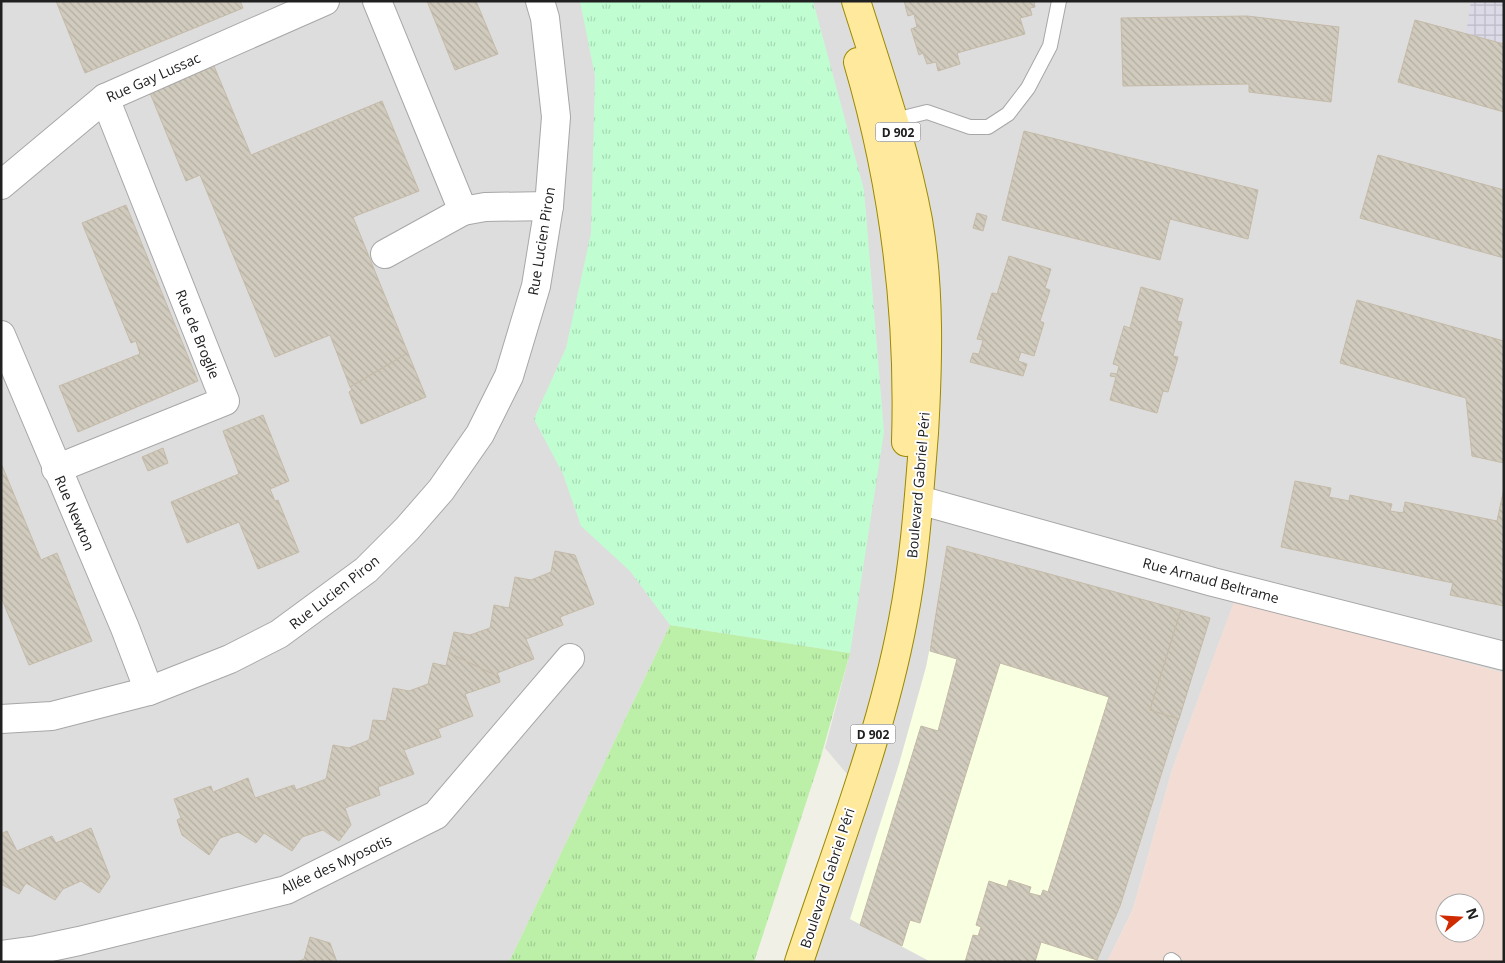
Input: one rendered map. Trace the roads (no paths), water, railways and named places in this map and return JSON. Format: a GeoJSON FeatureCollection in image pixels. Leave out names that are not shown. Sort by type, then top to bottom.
{"type":"FeatureCollection","features":[{"type":"Feature","properties":{"kind":"main road","name":"Boulevard Gabriel Péri"},"geometry":{"type":"LineString","coordinates":[[783,962],[866,700],[886,608],[896,548],[907,440],[906,353],[901,270],[889,196],[861,71],[838,1]]}},
{"type":"Feature","properties":{"kind":"main road","name":"Boulevard Gabriel Péri"},"geometry":{"type":"LineString","coordinates":[[799,962],[885,697],[903,620],[919,500],[928,374],[924,267],[918,221],[895,120],[856,1]]}},
{"type":"Feature","properties":{"kind":"street","name":"Rue Gay Lussac"},"geometry":{"type":"LineString","coordinates":[[1,185],[105,98],[287,9],[325,1]]}},
{"type":"Feature","properties":{"kind":"street"},"geometry":{"type":"LineString","coordinates":[[377,1],[463,211]]}},
{"type":"Feature","properties":{"kind":"street","name":"Rue Lucien Piron"},"geometry":{"type":"LineString","coordinates":[[1,719],[52,716],[149,691],[230,659],[279,634],[366,570],[407,529],[441,490],[480,434],[508,376],[536,286],[548,206],[556,117],[545,18],[540,1]]}},
{"type":"Feature","properties":{"kind":"street","name":"Rue de Broglie"},"geometry":{"type":"LineString","coordinates":[[56,469],[225,400],[105,98]]}},
{"type":"Feature","properties":{"kind":"street"},"geometry":{"type":"LineString","coordinates":[[385,254],[463,211],[485,207],[548,206]]}},
{"type":"Feature","properties":{"kind":"street","name":"Rue Newton"},"geometry":{"type":"LineString","coordinates":[[1,335],[56,469],[125,628],[149,691]]}},
{"type":"Feature","properties":{"kind":"street","name":"Rue Arnaud Beltrame"},"geometry":{"type":"LineString","coordinates":[[919,500],[1213,582],[1504,656]]}},
{"type":"Feature","properties":{"kind":"street","name":"Allée des Myosotis"},"geometry":{"type":"LineString","coordinates":[[1,954],[79,941],[286,890],[436,815],[570,658]]}},
{"type":"Feature","properties":{"kind":"lane"},"geometry":{"type":"LineString","coordinates":[[895,120],[927,112],[970,127],[988,127],[1008,114],[1028,88],[1050,46],[1059,1]]}}]}
